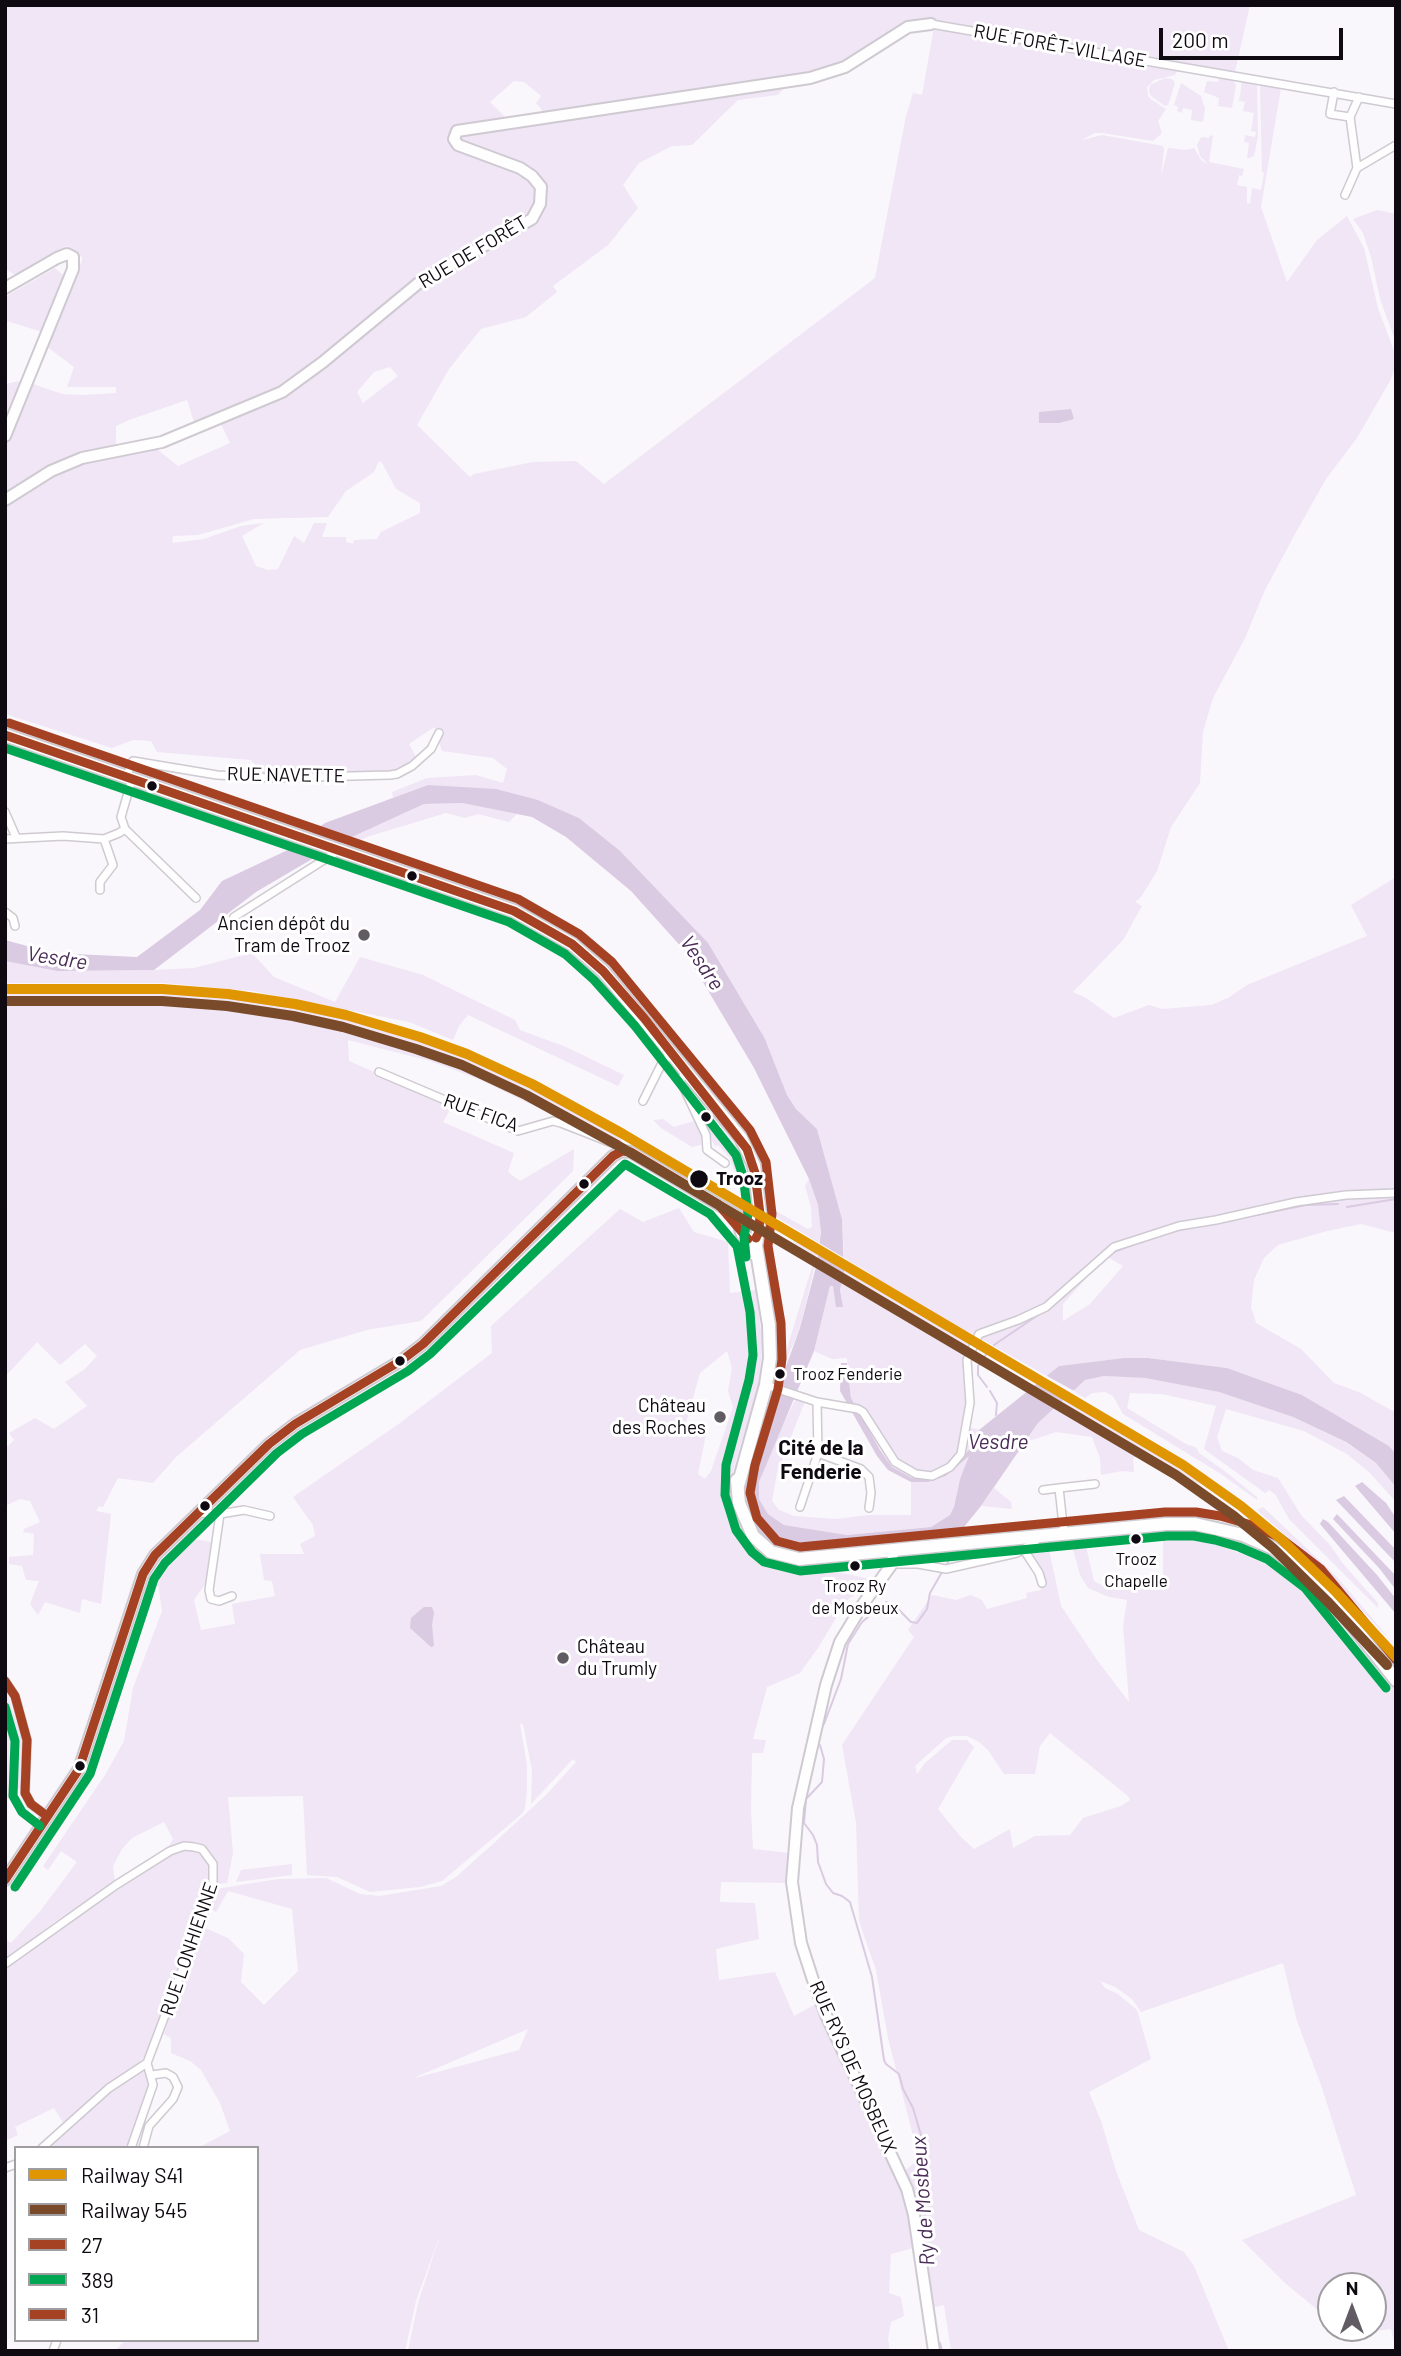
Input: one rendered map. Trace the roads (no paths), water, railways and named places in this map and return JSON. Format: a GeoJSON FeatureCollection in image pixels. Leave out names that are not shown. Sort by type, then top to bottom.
{"type":"FeatureCollection","features":[{"type":"Feature","properties":{"kind":"main road"},"geometry":{"type":"LineString","coordinates":[[5,735],[531,919],[589,956],[747,1149],[756,1178],[760,1214],[750,1229]]}},
{"type":"Feature","properties":{"kind":"main road"},"geometry":{"type":"LineString","coordinates":[[630,1003],[668,1056],[744,1151],[751,1171],[754,1214],[750,1229],[770,1333],[767,1385],[738,1486],[739,1503],[746,1524],[761,1544],[779,1555],[799,1559],[893,1557],[1040,1536],[1166,1524],[1195,1524],[1218,1528],[1273,1548],[1313,1579],[1396,1680]]}},
{"type":"Feature","properties":{"kind":"street","name":"RUE FORÊT-VILLAGE"},"geometry":{"type":"LineString","coordinates":[[931,23],[1396,104]]}},
{"type":"Feature","properties":{"kind":"street","name":"RUE DE FORÊT"},"geometry":{"type":"LineString","coordinates":[[5,500],[51,471],[82,458],[162,442],[282,392],[323,362],[421,281],[532,219],[540,204],[541,187],[533,176],[458,145],[454,139],[457,131],[810,78],[845,67],[908,27],[931,23]]}},
{"type":"Feature","properties":{"kind":"street"},"geometry":{"type":"LineString","coordinates":[[1334,92],[1330,114],[1350,117]]}},
{"type":"Feature","properties":{"kind":"street"},"geometry":{"type":"LineString","coordinates":[[1345,195],[1357,168],[1350,117],[1359,97]]}},
{"type":"Feature","properties":{"kind":"street"},"geometry":{"type":"LineString","coordinates":[[1357,168],[1396,145]]}},
{"type":"Feature","properties":{"kind":"street"},"geometry":{"type":"LineString","coordinates":[[5,288],[57,258],[67,254],[73,257],[73,269],[5,436]]}},
{"type":"Feature","properties":{"kind":"street","name":"RUE NAVETTE"},"geometry":{"type":"LineString","coordinates":[[129,778],[133,761],[217,775],[274,778],[390,775],[412,766],[431,748],[439,733]]}},
{"type":"Feature","properties":{"kind":"street"},"geometry":{"type":"LineString","coordinates":[[129,778],[121,817],[125,828],[196,898]]}},
{"type":"Feature","properties":{"kind":"street"},"geometry":{"type":"LineString","coordinates":[[5,812],[10,838],[63,836],[104,839],[120,833],[125,828]]}},
{"type":"Feature","properties":{"kind":"street"},"geometry":{"type":"LineString","coordinates":[[100,890],[100,882],[113,865],[104,839]]}},
{"type":"Feature","properties":{"kind":"street"},"geometry":{"type":"LineString","coordinates":[[234,917],[336,850]]}},
{"type":"Feature","properties":{"kind":"street"},"geometry":{"type":"LineString","coordinates":[[5,912],[13,918],[15,926]]}},
{"type":"Feature","properties":{"kind":"street"},"geometry":{"type":"LineString","coordinates":[[643,1101],[668,1056]]}},
{"type":"Feature","properties":{"kind":"street","name":"RUE FICA"},"geometry":{"type":"LineString","coordinates":[[379,1072],[518,1131],[553,1121],[617,1145],[622,1151]]}},
{"type":"Feature","properties":{"kind":"street"},"geometry":{"type":"LineString","coordinates":[[684,1075],[680,1080],[682,1087],[706,1135],[707,1150],[725,1163]]}},
{"type":"Feature","properties":{"kind":"street"},"geometry":{"type":"LineString","coordinates":[[5,1880],[79,1769],[144,1574],[155,1555],[269,1444],[295,1424],[402,1360],[423,1344],[613,1156],[622,1151],[631,1152],[718,1205],[750,1229]]}},
{"type":"Feature","properties":{"kind":"street"},"geometry":{"type":"LineString","coordinates":[[767,1385],[812,1401],[858,1409],[863,1412],[895,1462],[902,1468],[932,1476],[942,1472],[961,1454],[971,1395],[966,1370],[970,1350],[981,1333],[1046,1307],[1104,1254],[1126,1242],[1179,1226],[1296,1202],[1346,1195],[1396,1193]]}},
{"type":"Feature","properties":{"kind":"street"},"geometry":{"type":"LineString","coordinates":[[800,1507],[818,1453],[812,1401]]}},
{"type":"Feature","properties":{"kind":"street"},"geometry":{"type":"LineString","coordinates":[[818,1453],[860,1469],[869,1477],[869,1508]]}},
{"type":"Feature","properties":{"kind":"street"},"geometry":{"type":"LineString","coordinates":[[1043,1490],[1095,1484]]}},
{"type":"Feature","properties":{"kind":"street"},"geometry":{"type":"LineString","coordinates":[[1059,1488],[1064,1534]]}},
{"type":"Feature","properties":{"kind":"street"},"geometry":{"type":"LineString","coordinates":[[200,1513],[220,1514],[244,1510],[270,1516]]}},
{"type":"Feature","properties":{"kind":"street"},"geometry":{"type":"LineString","coordinates":[[220,1514],[209,1590],[211,1599],[219,1601],[232,1597]]}},
{"type":"Feature","properties":{"kind":"street"},"geometry":{"type":"LineString","coordinates":[[893,1557],[944,1569],[1024,1550],[1040,1536]]}},
{"type":"Feature","properties":{"kind":"street"},"geometry":{"type":"LineString","coordinates":[[1024,1550],[1039,1573],[1042,1583]]}},
{"type":"Feature","properties":{"kind":"street","name":"RUE RYS DE MOSBEUX"},"geometry":{"type":"LineString","coordinates":[[893,1557],[840,1642],[832,1665],[815,1727],[798,1808],[792,1881],[802,1942],[826,2015],[907,2189],[914,2215],[934,2351]]}},
{"type":"Feature","properties":{"kind":"street"},"geometry":{"type":"LineString","coordinates":[[5,1681],[15,1696],[27,1740],[25,1793],[31,1804],[47,1816]]}},
{"type":"Feature","properties":{"kind":"street","name":"RUE LONHIENNE"},"geometry":{"type":"LineString","coordinates":[[5,1964],[67,1918],[170,1852],[184,1846],[202,1849],[213,1864],[213,1888],[147,2063]]}},
{"type":"Feature","properties":{"kind":"street"},"geometry":{"type":"LineString","coordinates":[[44,2146],[109,2088],[147,2063],[153,2085],[132,2146]]}},
{"type":"Feature","properties":{"kind":"street"},"geometry":{"type":"LineString","coordinates":[[144,2146],[149,2126],[173,2099],[178,2087],[173,2077],[166,2073],[152,2075]]}},
{"type":"Feature","properties":{"kind":"water"},"geometry":{"type":"Polygon","coordinates":[[[1071,409],[1074,419],[1059,423],[1039,423],[1039,412],[1071,409]]]}},
{"type":"Feature","properties":{"kind":"water","name":"Vesdre"},"geometry":{"type":"Polygon","coordinates":[[[428,785],[496,789],[538,800],[579,818],[619,850],[708,943],[765,1039],[787,1095],[796,1109],[817,1129],[842,1219],[844,1272],[840,1290],[843,1307],[836,1307],[833,1286],[830,1286],[814,1351],[759,1482],[759,1499],[768,1514],[784,1525],[847,1535],[931,1527],[950,1515],[954,1507],[960,1479],[969,1456],[946,1476],[928,1482],[911,1482],[888,1470],[877,1456],[840,1391],[841,1363],[847,1363],[851,1398],[880,1450],[892,1467],[912,1478],[928,1479],[945,1474],[974,1445],[979,1430],[1059,1366],[1124,1358],[1148,1358],[1227,1368],[1302,1395],[1389,1446],[1396,1454],[1396,1487],[1376,1463],[1346,1442],[1293,1417],[1219,1392],[1145,1378],[1104,1376],[1085,1380],[1038,1423],[981,1506],[955,1538],[809,1554],[783,1551],[768,1542],[756,1531],[749,1514],[744,1481],[800,1328],[817,1263],[821,1232],[818,1205],[809,1179],[754,1068],[684,950],[631,891],[566,837],[532,817],[462,803],[424,804],[341,842],[256,892],[154,970],[57,971],[5,961],[5,940],[53,953],[137,957],[200,910],[222,881],[292,848],[325,823],[428,785]]]}},
{"type":"Feature","properties":{"kind":"water"},"geometry":{"type":"Polygon","coordinates":[[[1362,1482],[1386,1503],[1396,1518],[1396,1534],[1355,1486],[1362,1482]]]}},
{"type":"Feature","properties":{"kind":"water"},"geometry":{"type":"Polygon","coordinates":[[[1344,1496],[1396,1550],[1396,1563],[1336,1500],[1344,1496]]]}},
{"type":"Feature","properties":{"kind":"water"},"geometry":{"type":"Polygon","coordinates":[[[1337,1514],[1396,1576],[1396,1590],[1333,1519],[1337,1514]]]}},
{"type":"Feature","properties":{"kind":"water"},"geometry":{"type":"Polygon","coordinates":[[[1323,1519],[1377,1575],[1396,1599],[1396,1614],[1320,1524],[1323,1519]]]}},
{"type":"Feature","properties":{"kind":"water"},"geometry":{"type":"Polygon","coordinates":[[[424,1607],[432,1607],[434,1613],[434,1646],[431,1647],[410,1628],[411,1618],[424,1607]]]}},
{"type":"Feature","properties":{"kind":"waterway"},"geometry":{"type":"LineString","coordinates":[[1347,1207],[1396,1199]]}},
{"type":"Feature","properties":{"kind":"waterway"},"geometry":{"type":"LineString","coordinates":[[1246,1217],[1306,1205],[1338,1204]]}},
{"type":"Feature","properties":{"kind":"waterway"},"geometry":{"type":"LineString","coordinates":[[1174,1231],[1199,1226]]}},
{"type":"Feature","properties":{"kind":"waterway"},"geometry":{"type":"LineString","coordinates":[[1111,1253],[1132,1245]]}},
{"type":"Feature","properties":{"kind":"waterway"},"geometry":{"type":"LineString","coordinates":[[994,1345],[1041,1313]]}},
{"type":"Feature","properties":{"kind":"waterway"},"geometry":{"type":"LineString","coordinates":[[987,1353],[978,1366],[978,1375],[987,1387]]}},
{"type":"Feature","properties":{"kind":"waterway"},"geometry":{"type":"LineString","coordinates":[[990,1391],[997,1403],[996,1415]]}},
{"type":"Feature","properties":{"kind":"waterway","name":"Ry de Mosbeux"},"geometry":{"type":"LineString","coordinates":[[947,1565],[951,1552]]}},
{"type":"Feature","properties":{"kind":"waterway","name":"Ry de Mosbeux"},"geometry":{"type":"LineString","coordinates":[[886,1602],[896,1607],[911,1622],[917,1623],[927,1609],[930,1593],[942,1572]]}},
{"type":"Feature","properties":{"kind":"waterway","name":"Ry de Mosbeux"},"geometry":{"type":"LineString","coordinates":[[824,1724],[841,1679],[848,1644],[862,1622],[874,1612]]}},
{"type":"Feature","properties":{"kind":"waterway","name":"Ry de Mosbeux"},"geometry":{"type":"LineString","coordinates":[[820,1745],[824,1759],[822,1782],[806,1799],[804,1823],[817,1845],[818,1862],[826,1884],[833,1893],[850,1902],[872,1977],[884,2060],[899,2074],[921,2135],[926,2186],[924,2247]]}},
{"type":"Feature","properties":{"kind":"waterway","name":"Ry de Mosbeux"},"geometry":{"type":"LineString","coordinates":[[940,2343],[942,2351]]}},
{"type":"Feature","properties":{"kind":"rail line","name":"S41"},"geometry":{"type":"LineString","coordinates":[[5,989],[162,989],[228,994],[295,1004],[346,1015],[420,1037],[467,1054],[532,1084],[623,1134],[1183,1465],[1241,1506],[1281,1539],[1336,1592],[1396,1657]]}},
{"type":"Feature","properties":{"kind":"rail line","name":"545"},"geometry":{"type":"LineString","coordinates":[[5,1001],[162,1001],[227,1006],[293,1016],[343,1027],[416,1049],[462,1065],[526,1095],[617,1145],[1176,1475],[1234,1516],[1273,1548],[1387,1665]]}},
{"type":"Feature","properties":{"kind":"place","name":"Ancien dépôt du Tram de Trooz"},"geometry":{"type":"Point","coordinates":[364,935]}},
{"type":"Feature","properties":{"kind":"place","name":"Trooz"},"geometry":{"type":"Point","coordinates":[699,1179]}},
{"type":"Feature","properties":{"kind":"place","name":"Trooz Fenderie"},"geometry":{"type":"Point","coordinates":[780,1374]}},
{"type":"Feature","properties":{"kind":"place","name":"Château des Roches"},"geometry":{"type":"Point","coordinates":[720,1417]}},
{"type":"Feature","properties":{"kind":"place","name":"Trooz Chapelle"},"geometry":{"type":"Point","coordinates":[1136,1539]}},
{"type":"Feature","properties":{"kind":"place","name":"Trooz Ry de Mosbeux"},"geometry":{"type":"Point","coordinates":[855,1566]}},
{"type":"Feature","properties":{"kind":"place","name":"Château du Trumly"},"geometry":{"type":"Point","coordinates":[563,1658]}},
{"type":"Feature","properties":{"kind":"district","name":"Cité de la Fenderie"},"geometry":{"type":"Point","coordinates":[821,1460]}}]}
